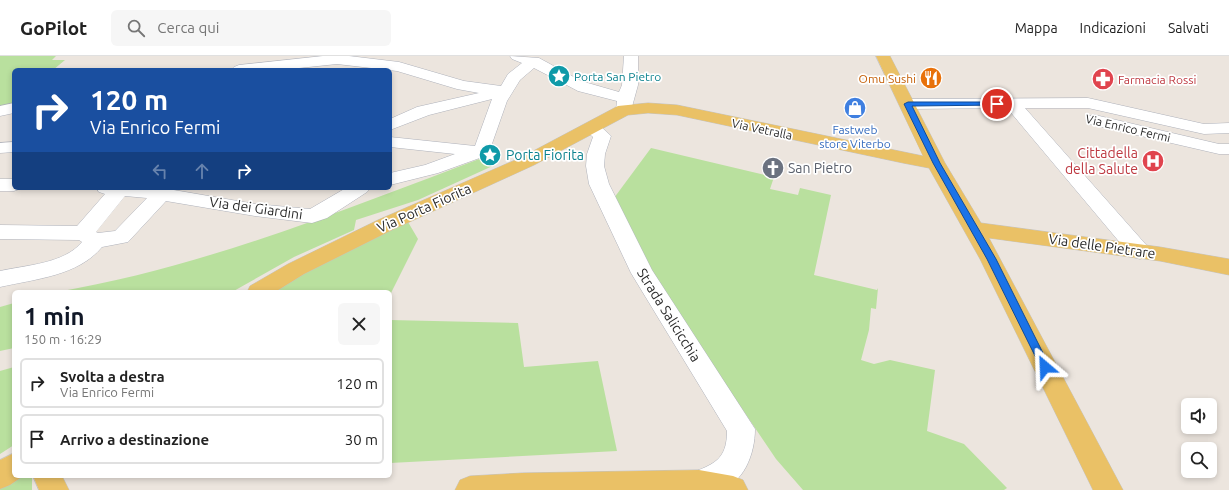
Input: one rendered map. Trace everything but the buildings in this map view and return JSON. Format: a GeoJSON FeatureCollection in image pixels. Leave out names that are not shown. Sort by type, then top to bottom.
{"type":"FeatureCollection","features":[{"type":"Feature","properties":{"kind":"main road"},"geometry":{"type":"LineString","coordinates":[[883,56],[936,163],[975,229],[1108,490]]}},
{"type":"Feature","properties":{"kind":"main road","name":"Via Vetralla"},"geometry":{"type":"LineString","coordinates":[[592,128],[625,104],[648,108],[677,110],[888,155],[936,163]]}},
{"type":"Feature","properties":{"kind":"main road","name":"Via Porta Fiorita"},"geometry":{"type":"LineString","coordinates":[[261,290],[296,269],[385,224],[439,202],[528,161],[592,128]]}},
{"type":"Feature","properties":{"kind":"main road","name":"Via delle Pietrare"},"geometry":{"type":"LineString","coordinates":[[975,229],[1229,266]]}},
{"type":"Feature","properties":{"kind":"main road"},"geometry":{"type":"LineString","coordinates":[[0,476],[12,467]]}},
{"type":"Feature","properties":{"kind":"main road"},"geometry":{"type":"LineString","coordinates":[[48,478],[54,490]]}},
{"type":"Feature","properties":{"kind":"main road"},"geometry":{"type":"LineString","coordinates":[[470,490],[522,486],[699,483],[733,490]]}},
{"type":"Feature","properties":{"kind":"street"},"geometry":{"type":"LineString","coordinates":[[518,56],[534,61],[559,76],[598,94],[625,104],[630,85],[631,56]]}},
{"type":"Feature","properties":{"kind":"street"},"geometry":{"type":"LineString","coordinates":[[247,68],[275,61],[343,58],[398,67],[463,86],[504,91]]}},
{"type":"Feature","properties":{"kind":"street"},"geometry":{"type":"LineString","coordinates":[[482,151],[498,101],[514,76],[534,61]]}},
{"type":"Feature","properties":{"kind":"street"},"geometry":{"type":"LineString","coordinates":[[392,124],[423,111],[504,91]]}},
{"type":"Feature","properties":{"kind":"street"},"geometry":{"type":"LineString","coordinates":[[0,99],[12,97]]}},
{"type":"Feature","properties":{"kind":"street","name":"Via Enrico Fermi"},"geometry":{"type":"LineString","coordinates":[[908,104],[1088,104],[1204,129],[1229,128]]}},
{"type":"Feature","properties":{"kind":"street"},"geometry":{"type":"LineString","coordinates":[[1020,104],[1140,252]]}},
{"type":"Feature","properties":{"kind":"street","name":"Via Enrico Fermi"},"geometry":{"type":"LineString","coordinates":[[1020,104],[1211,148],[1229,149]]}},
{"type":"Feature","properties":{"kind":"street"},"geometry":{"type":"LineString","coordinates":[[0,111],[12,108]]}},
{"type":"Feature","properties":{"kind":"street","name":"Strada Salicicchia"},"geometry":{"type":"LineString","coordinates":[[592,128],[602,136],[596,154],[595,166],[599,184],[642,273],[742,429],[741,446],[735,462],[726,472],[713,479],[699,483]]}},
{"type":"Feature","properties":{"kind":"street"},"geometry":{"type":"LineString","coordinates":[[392,142],[482,151]]}},
{"type":"Feature","properties":{"kind":"street"},"geometry":{"type":"LineString","coordinates":[[0,148],[12,147]]}},
{"type":"Feature","properties":{"kind":"street"},"geometry":{"type":"LineString","coordinates":[[392,179],[431,169],[482,151]]}},
{"type":"Feature","properties":{"kind":"street"},"geometry":{"type":"LineString","coordinates":[[0,185],[12,185]]}},
{"type":"Feature","properties":{"kind":"street"},"geometry":{"type":"LineString","coordinates":[[0,279],[62,265],[85,253],[89,237],[115,190]]}},
{"type":"Feature","properties":{"kind":"street","name":"Via dei Giardini"},"geometry":{"type":"LineString","coordinates":[[131,190],[255,210],[312,216],[320,214],[357,190]]}},
{"type":"Feature","properties":{"kind":"street"},"geometry":{"type":"LineString","coordinates":[[0,232],[89,237],[121,237],[162,194]]}},
{"type":"Feature","properties":{"kind":"green space"},"geometry":{"type":"Polygon","coordinates":[[[0,56],[56,56],[52,60],[65,60],[55,68],[12,68],[12,105],[0,108],[0,56]]]}},
{"type":"Feature","properties":{"kind":"green space"},"geometry":{"type":"Polygon","coordinates":[[[651,148],[774,177],[770,189],[798,195],[800,188],[831,195],[814,275],[877,290],[878,288],[876,309],[871,308],[869,330],[861,360],[874,364],[890,360],[935,370],[927,431],[964,444],[1007,488],[1004,490],[803,490],[776,459],[649,271],[614,198],[651,148]]]}},
{"type":"Feature","properties":{"kind":"green space"},"geometry":{"type":"Polygon","coordinates":[[[490,155],[497,164],[418,200],[356,220],[354,230],[294,257],[236,290],[67,290],[113,281],[168,267],[276,234],[490,155]]]}},
{"type":"Feature","properties":{"kind":"green space"},"geometry":{"type":"Polygon","coordinates":[[[408,222],[418,239],[392,291],[276,290],[301,274],[408,222]]]}},
{"type":"Feature","properties":{"kind":"green space"},"geometry":{"type":"Polygon","coordinates":[[[12,304],[12,348],[0,351],[0,307],[12,304]]]}},
{"type":"Feature","properties":{"kind":"green space"},"geometry":{"type":"Polygon","coordinates":[[[392,320],[518,323],[524,367],[598,361],[617,451],[392,463],[392,320]]]}},
{"type":"Feature","properties":{"kind":"green space"},"geometry":{"type":"Polygon","coordinates":[[[12,368],[12,446],[0,454],[0,371],[12,368]]]}},
{"type":"Feature","properties":{"kind":"green space"},"geometry":{"type":"Polygon","coordinates":[[[12,477],[32,478],[32,490],[0,490],[0,485],[12,477]]]}},
{"type":"Feature","properties":{"kind":"place","name":"Porta San Pietro"},"geometry":{"type":"Point","coordinates":[559,76]}},
{"type":"Feature","properties":{"kind":"place","name":"Omu Sushi"},"geometry":{"type":"Point","coordinates":[931,78]}},
{"type":"Feature","properties":{"kind":"place","name":"Farmacia Rossi"},"geometry":{"type":"Point","coordinates":[1103,79]}},
{"type":"Feature","properties":{"kind":"place","name":"Fastweb store Viterbo"},"geometry":{"type":"Point","coordinates":[855,108]}},
{"type":"Feature","properties":{"kind":"place","name":"Porta Fiorita"},"geometry":{"type":"Point","coordinates":[490,155]}},
{"type":"Feature","properties":{"kind":"place","name":"Cittadella della Salute"},"geometry":{"type":"Point","coordinates":[1153,161]}},
{"type":"Feature","properties":{"kind":"place","name":"San Pietro"},"geometry":{"type":"Point","coordinates":[773,168]}},
{"type":"Feature","properties":{"kind":"route"},"geometry":{"type":"LineString","coordinates":[[997,104],[908,104],[936,163],[992,259],[1045,367]]}}]}
